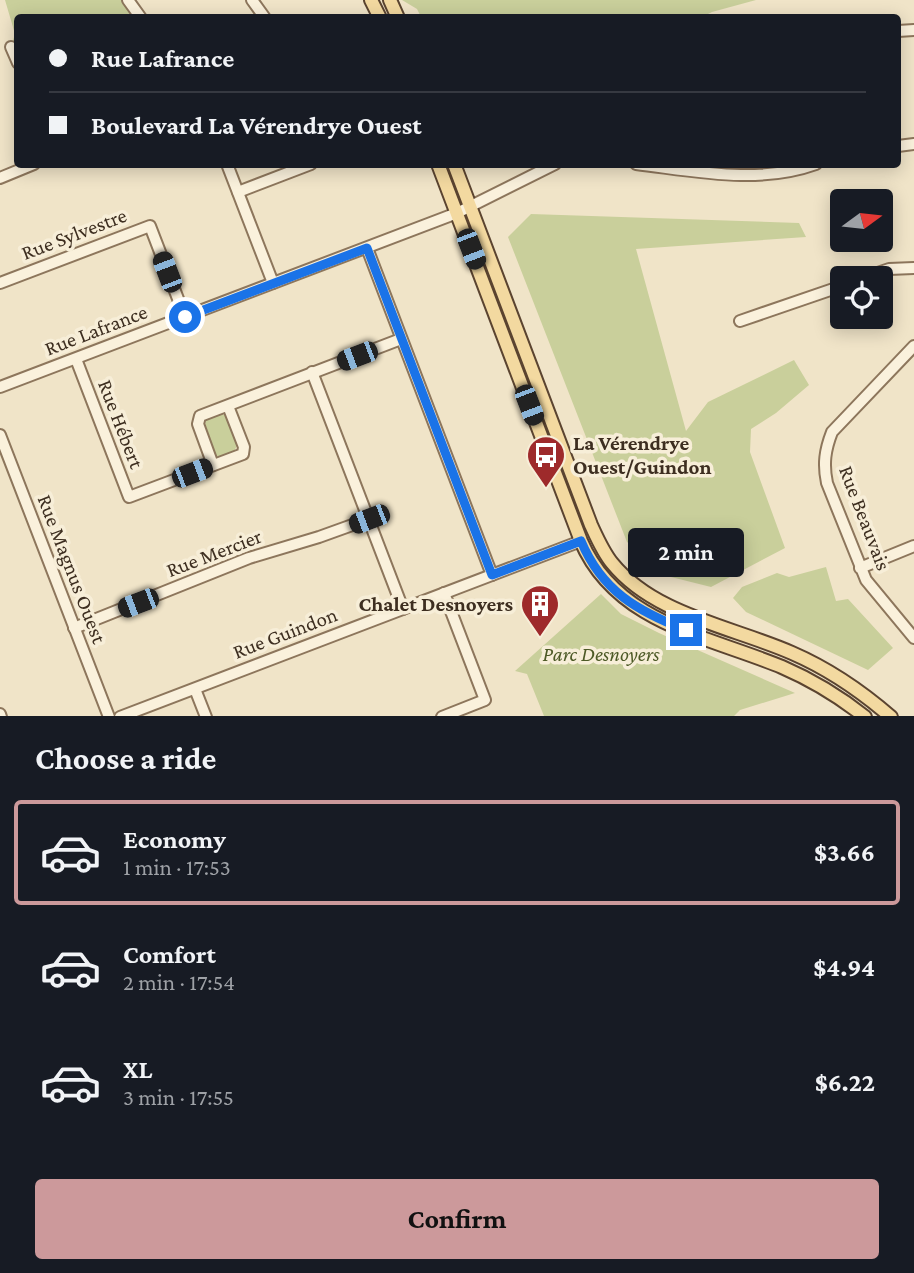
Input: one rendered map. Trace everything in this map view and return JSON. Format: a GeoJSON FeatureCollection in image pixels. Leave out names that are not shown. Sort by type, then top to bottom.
{"type":"FeatureCollection","features":[{"type":"Feature","properties":{"kind":"main road"},"geometry":{"type":"LineString","coordinates":[[440,168],[592,564],[620,596],[645,614],[785,668],[828,691],[865,716]]}},
{"type":"Feature","properties":{"kind":"main road"},"geometry":{"type":"LineString","coordinates":[[455,168],[591,525],[611,562],[624,576],[660,602],[814,663],[854,687],[891,716]]}},
{"type":"Feature","properties":{"kind":"street"},"geometry":{"type":"LineString","coordinates":[[11,47],[14,54]]}},
{"type":"Feature","properties":{"kind":"street"},"geometry":{"type":"LineString","coordinates":[[0,178],[24,168]]}},
{"type":"Feature","properties":{"kind":"street"},"geometry":{"type":"LineString","coordinates":[[229,168],[273,283]]}},
{"type":"Feature","properties":{"kind":"street"},"geometry":{"type":"LineString","coordinates":[[238,192],[301,168]]}},
{"type":"Feature","properties":{"kind":"street","name":"Rue Lafrance"},"geometry":{"type":"LineString","coordinates":[[0,387],[457,213],[547,168]]}},
{"type":"Feature","properties":{"kind":"street"},"geometry":{"type":"LineString","coordinates":[[669,168],[742,177],[802,168]]}},
{"type":"Feature","properties":{"kind":"street","name":"Rue Sylvestre"},"geometry":{"type":"LineString","coordinates":[[0,283],[150,226],[185,317]]}},
{"type":"Feature","properties":{"kind":"street"},"geometry":{"type":"LineString","coordinates":[[367,248],[492,575]]}},
{"type":"Feature","properties":{"kind":"street"},"geometry":{"type":"LineString","coordinates":[[893,269],[914,268]]}},
{"type":"Feature","properties":{"kind":"street"},"geometry":{"type":"LineString","coordinates":[[740,321],[830,290]]}},
{"type":"Feature","properties":{"kind":"street"},"geometry":{"type":"LineString","coordinates":[[213,466],[197,420],[200,416],[401,339]]}},
{"type":"Feature","properties":{"kind":"street","name":"Rue Beauvais"},"geometry":{"type":"LineString","coordinates":[[914,346],[840,422],[827,444],[824,469],[860,568],[875,592],[914,638]]}},
{"type":"Feature","properties":{"kind":"street","name":"Rue Hébert"},"geometry":{"type":"LineString","coordinates":[[76,359],[129,497],[240,456],[244,450],[228,406]]}},
{"type":"Feature","properties":{"kind":"street"},"geometry":{"type":"LineString","coordinates":[[313,372],[403,609]]}},
{"type":"Feature","properties":{"kind":"street","name":"Rue Magnus Ouest"},"geometry":{"type":"LineString","coordinates":[[0,435],[109,716]]}},
{"type":"Feature","properties":{"kind":"street","name":"Rue Mercier"},"geometry":{"type":"LineString","coordinates":[[74,628],[249,558],[369,519]]}},
{"type":"Feature","properties":{"kind":"street","name":"Rue Guindon"},"geometry":{"type":"LineString","coordinates":[[120,716],[581,541]]}},
{"type":"Feature","properties":{"kind":"street"},"geometry":{"type":"LineString","coordinates":[[860,568],[914,546]]}},
{"type":"Feature","properties":{"kind":"street"},"geometry":{"type":"LineString","coordinates":[[442,716],[485,700],[444,593]]}},
{"type":"Feature","properties":{"kind":"street"},"geometry":{"type":"LineString","coordinates":[[195,688],[206,716]]}},
{"type":"Feature","properties":{"kind":"green space"},"geometry":{"type":"Polygon","coordinates":[[[5,0],[128,0],[139,14],[14,14],[14,31],[5,0]]]}},
{"type":"Feature","properties":{"kind":"green space"},"geometry":{"type":"Polygon","coordinates":[[[402,0],[756,0],[708,14],[420,14],[417,9],[402,0]]]}},
{"type":"Feature","properties":{"kind":"green space"},"geometry":{"type":"Polygon","coordinates":[[[531,214],[799,223],[806,237],[636,249],[686,431],[708,402],[794,360],[809,385],[776,413],[751,429],[750,452],[785,548],[711,587],[659,574],[651,561],[627,542],[508,237],[531,214]]]}},
{"type":"Feature","properties":{"kind":"green space"},"geometry":{"type":"Polygon","coordinates":[[[220,413],[226,416],[237,446],[234,451],[219,457],[205,424],[207,418],[220,413]]]}},
{"type":"Feature","properties":{"kind":"green space"},"geometry":{"type":"Polygon","coordinates":[[[826,567],[836,601],[848,599],[893,648],[868,670],[746,612],[733,598],[742,587],[777,573],[789,577],[826,567]]]}},
{"type":"Feature","properties":{"kind":"green space","name":"Parc Desnoyers"},"geometry":{"type":"Polygon","coordinates":[[[601,594],[621,614],[795,693],[740,710],[734,716],[544,716],[527,674],[515,671],[601,594]]]}},
{"type":"Feature","properties":{"kind":"place","name":"La Vérendrye Ouest/Guindon"},"geometry":{"type":"Point","coordinates":[546,489]}},
{"type":"Feature","properties":{"kind":"place","name":"Chalet Desnoyers"},"geometry":{"type":"Point","coordinates":[540,638]}},
{"type":"Feature","properties":{"kind":"route"},"geometry":{"type":"LineString","coordinates":[[185,317],[367,248],[492,575],[581,541],[592,564],[620,596],[645,614],[686,630]]}}]}
